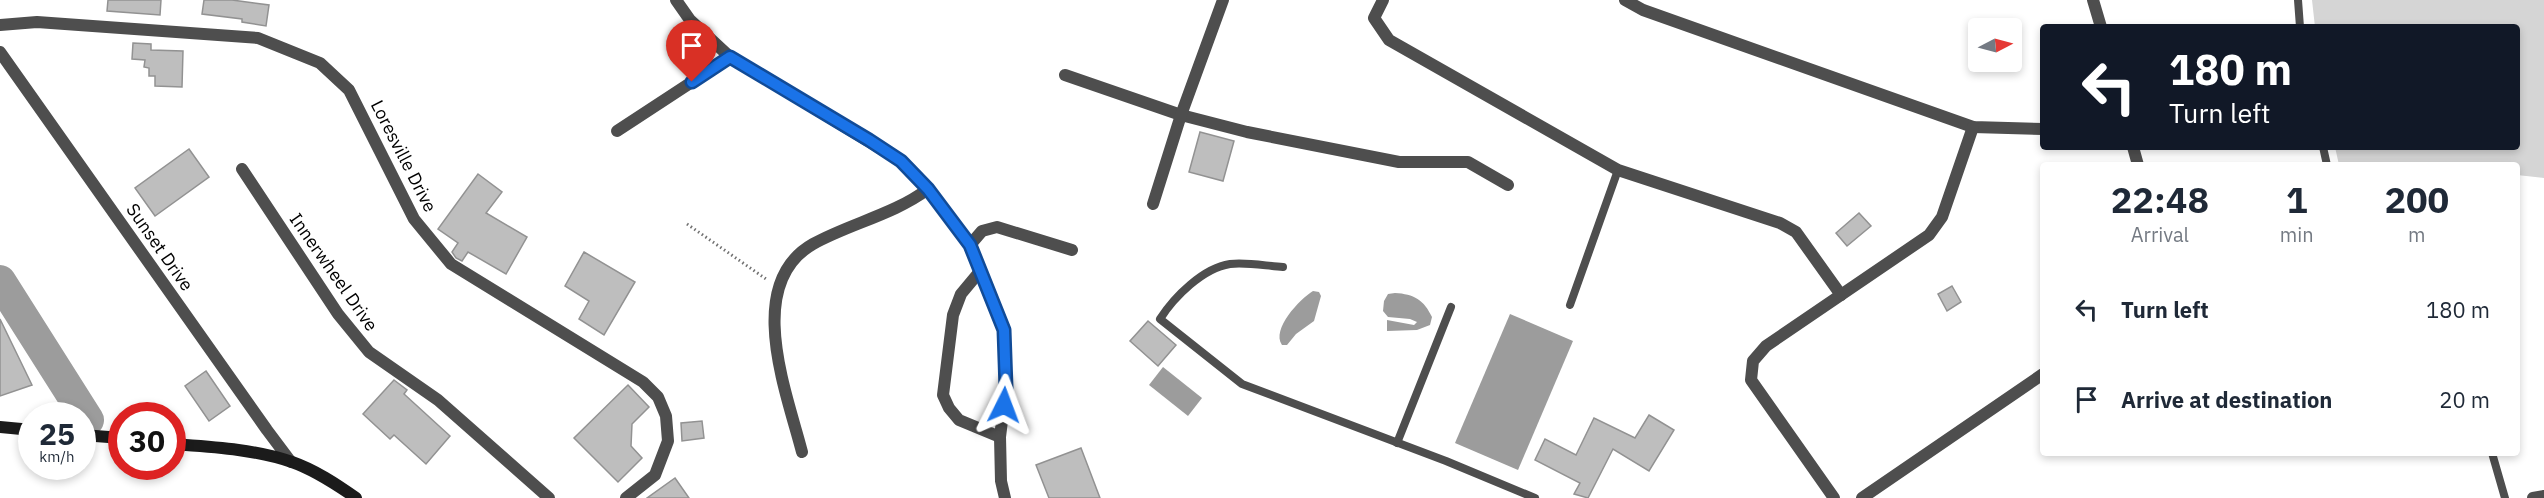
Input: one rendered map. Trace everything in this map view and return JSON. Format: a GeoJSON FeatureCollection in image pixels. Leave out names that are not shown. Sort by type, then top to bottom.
{"type":"FeatureCollection","features":[{"type":"Feature","properties":{"kind":"main road"},"geometry":{"type":"LineString","coordinates":[[0,427],[18,429]]}},
{"type":"Feature","properties":{"kind":"main road"},"geometry":{"type":"LineString","coordinates":[[186,445],[244,451],[291,462],[329,479],[356,498]]}},
{"type":"Feature","properties":{"kind":"street"},"geometry":{"type":"LineString","coordinates":[[676,0],[690,20],[730,57],[901,161],[928,189],[970,245],[1004,330],[1006,388],[1000,437],[1001,481],[1005,498]]}},
{"type":"Feature","properties":{"kind":"street"},"geometry":{"type":"LineString","coordinates":[[1153,204],[1181,115],[1223,0]]}},
{"type":"Feature","properties":{"kind":"street"},"geometry":{"type":"LineString","coordinates":[[1383,0],[1374,18],[1389,40],[1618,170],[1780,223],[1796,232],[1841,295]]}},
{"type":"Feature","properties":{"kind":"street"},"geometry":{"type":"LineString","coordinates":[[1625,0],[1643,10],[1973,127],[2040,129]]}},
{"type":"Feature","properties":{"kind":"street"},"geometry":{"type":"LineString","coordinates":[[2093,0],[2100,24]]}},
{"type":"Feature","properties":{"kind":"street","name":"Loresville Drive"},"geometry":{"type":"LineString","coordinates":[[0,25],[37,22],[258,38],[320,63],[349,90],[414,219],[451,264],[643,382],[657,397],[666,416],[668,441],[655,475],[626,498]]}},
{"type":"Feature","properties":{"kind":"street","name":"Sunset Drive"},"geometry":{"type":"LineString","coordinates":[[0,52],[291,462]]}},
{"type":"Feature","properties":{"kind":"street"},"geometry":{"type":"LineString","coordinates":[[617,131],[730,57]]}},
{"type":"Feature","properties":{"kind":"street"},"geometry":{"type":"LineString","coordinates":[[1065,75],[1181,115],[1247,132],[1399,162],[1468,162],[1508,185]]}},
{"type":"Feature","properties":{"kind":"street"},"geometry":{"type":"LineString","coordinates":[[1834,498],[1751,380],[1753,361],[1766,346],[1929,235],[1942,217],[1973,127]]}},
{"type":"Feature","properties":{"kind":"street","name":"Innerwheel Drive"},"geometry":{"type":"LineString","coordinates":[[242,169],[338,314],[369,352],[438,399],[549,498]]}},
{"type":"Feature","properties":{"kind":"street"},"geometry":{"type":"LineString","coordinates":[[802,452],[776,347],[774,317],[778,287],[793,261],[812,245],[896,209],[928,189]]}},
{"type":"Feature","properties":{"kind":"street"},"geometry":{"type":"LineString","coordinates":[[970,245],[982,231],[997,227],[1072,250]]}},
{"type":"Feature","properties":{"kind":"street"},"geometry":{"type":"LineString","coordinates":[[981,270],[961,294],[953,315],[943,394],[949,408],[959,420],[1000,437]]}},
{"type":"Feature","properties":{"kind":"street"},"geometry":{"type":"LineString","coordinates":[[1862,498],[2040,376]]}},
{"type":"Feature","properties":{"kind":"street"},"geometry":{"type":"LineString","coordinates":[[2533,498],[2544,496]]}},
{"type":"Feature","properties":{"kind":"lane"},"geometry":{"type":"LineString","coordinates":[[2298,0],[2300,24]]}},
{"type":"Feature","properties":{"kind":"lane"},"geometry":{"type":"LineString","coordinates":[[1570,304],[1618,170]]}},
{"type":"Feature","properties":{"kind":"lane"},"geometry":{"type":"LineString","coordinates":[[1283,267],[1229,264],[1219,268],[1198,279],[1168,307],[1160,319],[1242,384],[1535,498]]}},
{"type":"Feature","properties":{"kind":"lane"},"geometry":{"type":"LineString","coordinates":[[1397,443],[1451,307]]}},
{"type":"Feature","properties":{"kind":"lane"},"geometry":{"type":"LineString","coordinates":[[2493,456],[2505,498]]}},
{"type":"Feature","properties":{"kind":"path"},"geometry":{"type":"LineString","coordinates":[[687,224],[778,287]]}},
{"type":"Feature","properties":{"kind":"shaded area"},"geometry":{"type":"Polygon","coordinates":[[[2312,0],[2544,0],[2544,178],[2520,175],[2520,162],[2338,162],[2336,150],[2520,150],[2520,24],[2315,24],[2312,0]]]}},
{"type":"Feature","properties":{"kind":"shaded area"},"geometry":{"type":"Polygon","coordinates":[[[1313,291],[1319,292],[1321,296],[1314,321],[1296,334],[1287,345],[1282,345],[1280,331],[1288,315],[1313,291]]]}},
{"type":"Feature","properties":{"kind":"shaded area"},"geometry":{"type":"Polygon","coordinates":[[[1388,294],[1408,295],[1422,302],[1432,317],[1430,325],[1417,330],[1387,331],[1387,320],[1414,325],[1417,322],[1388,317],[1383,311],[1384,301],[1388,294]]]}},
{"type":"Feature","properties":{"kind":"shaded area"},"geometry":{"type":"Polygon","coordinates":[[[1510,314],[1573,341],[1518,470],[1455,443],[1510,314]]]}},
{"type":"Feature","properties":{"kind":"shaded area"},"geometry":{"type":"Polygon","coordinates":[[[1163,367],[1202,398],[1188,416],[1149,385],[1163,367]]]}},
{"type":"Feature","properties":{"kind":"building"},"geometry":{"type":"Polygon","coordinates":[[[108,0],[161,0],[160,15],[107,11],[108,0]]]}},
{"type":"Feature","properties":{"kind":"building"},"geometry":{"type":"Polygon","coordinates":[[[204,0],[232,0],[269,5],[266,26],[242,22],[242,19],[202,14],[204,0]]]}},
{"type":"Feature","properties":{"kind":"building"},"geometry":{"type":"Polygon","coordinates":[[[133,43],[151,44],[151,50],[183,51],[182,87],[155,86],[155,76],[149,76],[149,68],[144,67],[145,60],[132,59],[133,43]]]}},
{"type":"Feature","properties":{"kind":"building"},"geometry":{"type":"Polygon","coordinates":[[[1200,132],[1234,141],[1223,181],[1189,172],[1200,132]]]}},
{"type":"Feature","properties":{"kind":"building"},"geometry":{"type":"Polygon","coordinates":[[[189,149],[209,177],[155,216],[135,188],[189,149]]]}},
{"type":"Feature","properties":{"kind":"building"},"geometry":{"type":"Polygon","coordinates":[[[478,174],[502,192],[486,213],[527,237],[506,274],[468,252],[462,261],[456,258],[452,252],[458,243],[438,229],[478,174]]]}},
{"type":"Feature","properties":{"kind":"building"},"geometry":{"type":"Polygon","coordinates":[[[1859,213],[1871,226],[1847,246],[1836,233],[1859,213]]]}},
{"type":"Feature","properties":{"kind":"building"},"geometry":{"type":"Polygon","coordinates":[[[584,252],[635,282],[604,335],[579,319],[589,301],[565,286],[584,252]]]}},
{"type":"Feature","properties":{"kind":"building"},"geometry":{"type":"Polygon","coordinates":[[[1952,286],[1961,302],[1947,311],[1938,294],[1952,286]]]}},
{"type":"Feature","properties":{"kind":"building"},"geometry":{"type":"Polygon","coordinates":[[[0,319],[32,385],[0,396],[0,319]]]}},
{"type":"Feature","properties":{"kind":"building"},"geometry":{"type":"Polygon","coordinates":[[[1148,321],[1176,345],[1158,366],[1130,341],[1148,321]]]}},
{"type":"Feature","properties":{"kind":"building"},"geometry":{"type":"Polygon","coordinates":[[[206,371],[230,406],[209,421],[185,386],[206,371]]]}},
{"type":"Feature","properties":{"kind":"building"},"geometry":{"type":"Polygon","coordinates":[[[394,380],[407,390],[404,394],[450,436],[426,464],[394,435],[390,439],[363,414],[394,380]]]}},
{"type":"Feature","properties":{"kind":"building"},"geometry":{"type":"Polygon","coordinates":[[[628,385],[649,407],[632,424],[631,446],[642,458],[618,482],[574,438],[628,385]]]}},
{"type":"Feature","properties":{"kind":"building"},"geometry":{"type":"Polygon","coordinates":[[[1649,415],[1674,430],[1649,471],[1613,449],[1588,498],[1574,494],[1580,483],[1535,460],[1545,439],[1576,455],[1594,418],[1635,438],[1649,415]]]}},
{"type":"Feature","properties":{"kind":"building"},"geometry":{"type":"Polygon","coordinates":[[[702,421],[704,438],[682,441],[681,423],[702,421]]]}},
{"type":"Feature","properties":{"kind":"building"},"geometry":{"type":"Polygon","coordinates":[[[1081,448],[1100,498],[1049,498],[1036,465],[1081,448]]]}},
{"type":"Feature","properties":{"kind":"building"},"geometry":{"type":"Polygon","coordinates":[[[675,478],[689,498],[647,498],[675,478]]]}},
{"type":"Feature","properties":{"kind":"waterway"},"geometry":{"type":"LineString","coordinates":[[0,281],[77,402]]}},
{"type":"Feature","properties":{"kind":"route"},"geometry":{"type":"LineString","coordinates":[[692,82],[730,57],[901,161],[928,189],[970,245],[981,270],[1004,330],[1006,388],[1004,405]]}}]}
